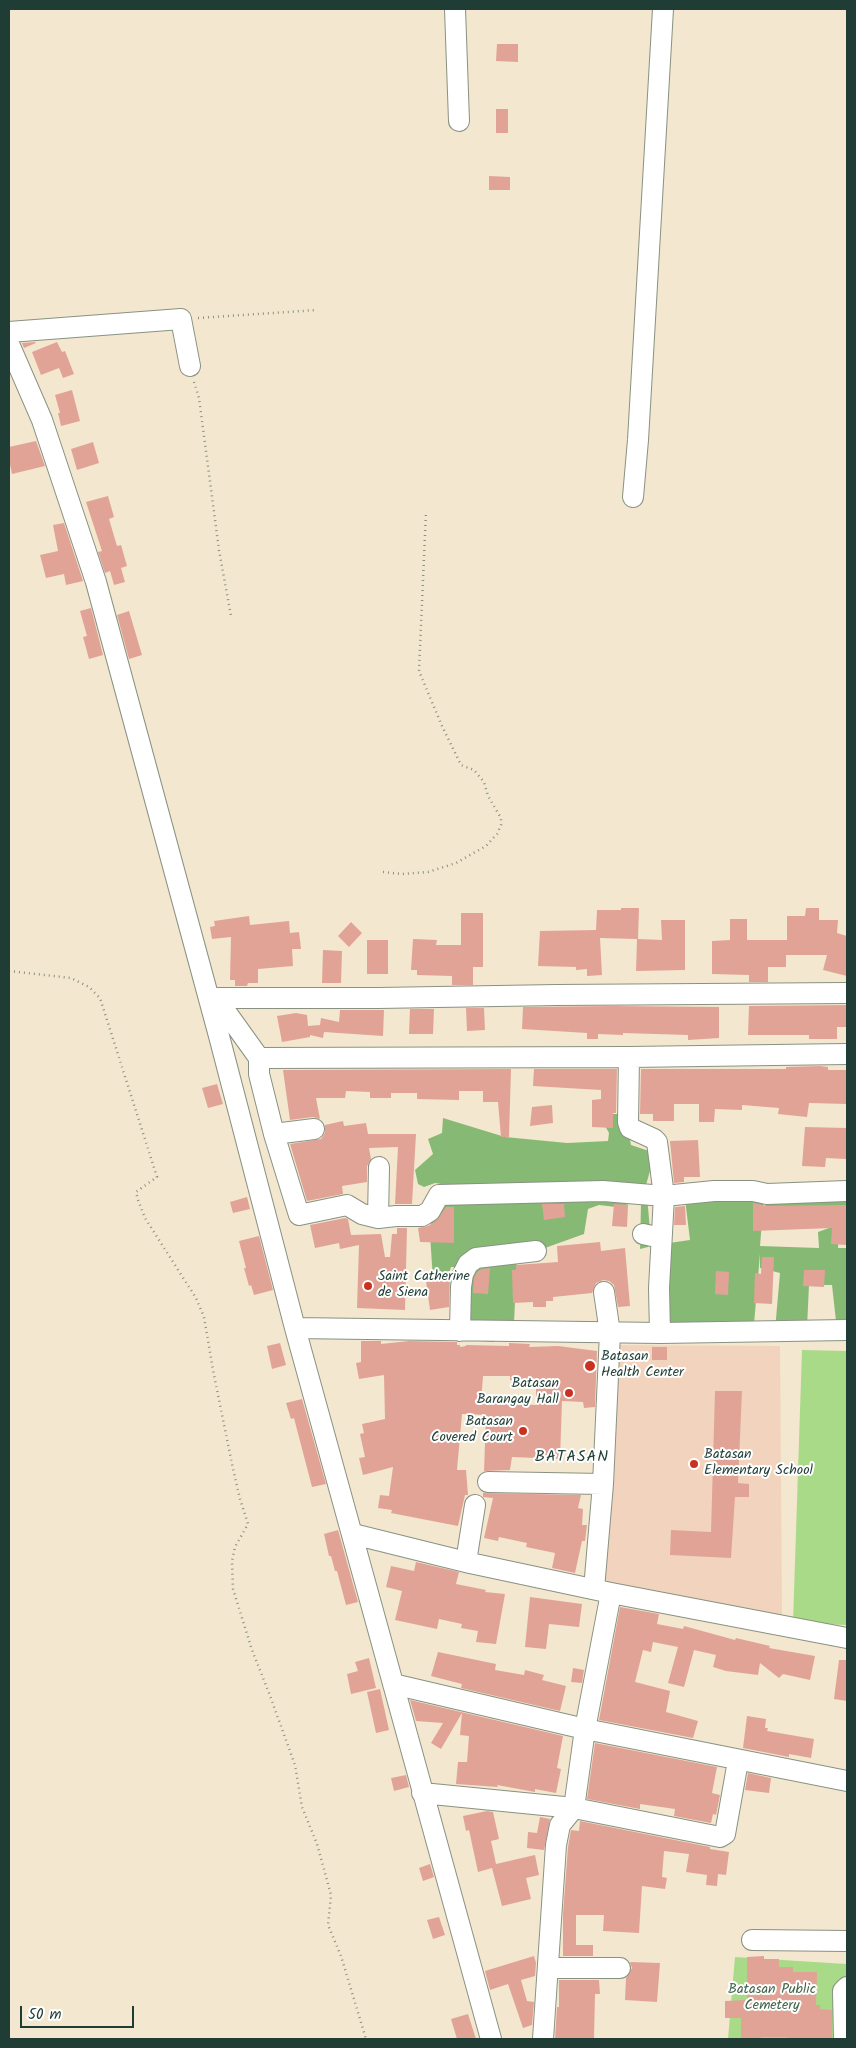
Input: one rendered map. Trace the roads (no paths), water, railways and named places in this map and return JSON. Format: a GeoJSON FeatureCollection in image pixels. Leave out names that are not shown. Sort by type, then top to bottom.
{"type":"FeatureCollection","features":[{"type":"Feature","properties":{"kind":"street"},"geometry":{"type":"LineString","coordinates":[[455,9],[459,121]]}},
{"type":"Feature","properties":{"kind":"street"},"geometry":{"type":"LineString","coordinates":[[633,497],[663,9]]}},
{"type":"Feature","properties":{"kind":"street"},"geometry":{"type":"LineString","coordinates":[[9,332],[181,319],[190,366]]}},
{"type":"Feature","properties":{"kind":"street"},"geometry":{"type":"LineString","coordinates":[[9,344],[42,420],[96,582],[213,998],[295,1328],[490,2039]]}},
{"type":"Feature","properties":{"kind":"street"},"geometry":{"type":"LineString","coordinates":[[213,998],[847,993]]}},
{"type":"Feature","properties":{"kind":"street"},"geometry":{"type":"LineString","coordinates":[[213,998],[259,1058],[259,1074],[274,1134],[299,1215],[347,1205],[362,1214],[378,1218],[422,1216],[430,1211],[439,1195],[603,1191],[664,1196],[714,1191],[753,1191],[767,1194],[847,1191]]}},
{"type":"Feature","properties":{"kind":"street"},"geometry":{"type":"LineString","coordinates":[[259,1058],[628,1058],[847,1054]]}},
{"type":"Feature","properties":{"kind":"street"},"geometry":{"type":"LineString","coordinates":[[628,1058],[628,1122],[630,1128],[657,1142],[664,1196],[652,1236],[660,1334]]}},
{"type":"Feature","properties":{"kind":"street"},"geometry":{"type":"LineString","coordinates":[[274,1134],[314,1129]]}},
{"type":"Feature","properties":{"kind":"street"},"geometry":{"type":"LineString","coordinates":[[378,1167],[378,1218]]}},
{"type":"Feature","properties":{"kind":"street"},"geometry":{"type":"LineString","coordinates":[[460,1331],[461,1287],[463,1274],[468,1264],[476,1258],[536,1251]]}},
{"type":"Feature","properties":{"kind":"street"},"geometry":{"type":"LineString","coordinates":[[543,2039],[556,1845],[560,1825],[574,1808],[603,1591],[603,1484],[610,1333],[604,1292]]}},
{"type":"Feature","properties":{"kind":"street"},"geometry":{"type":"LineString","coordinates":[[295,1328],[660,1334],[847,1330]]}},
{"type":"Feature","properties":{"kind":"street"},"geometry":{"type":"LineString","coordinates":[[488,1482],[603,1484]]}},
{"type":"Feature","properties":{"kind":"street"},"geometry":{"type":"LineString","coordinates":[[466,1562],[475,1505]]}},
{"type":"Feature","properties":{"kind":"street"},"geometry":{"type":"LineString","coordinates":[[353,1534],[466,1562],[603,1591],[847,1638]]}},
{"type":"Feature","properties":{"kind":"street"},"geometry":{"type":"LineString","coordinates":[[393,1684],[585,1729],[847,1781]]}},
{"type":"Feature","properties":{"kind":"street"},"geometry":{"type":"LineString","coordinates":[[422,1793],[574,1808],[720,1837],[725,1834],[738,1760]]}},
{"type":"Feature","properties":{"kind":"street"},"geometry":{"type":"LineString","coordinates":[[752,1940],[847,1941]]}},
{"type":"Feature","properties":{"kind":"street"},"geometry":{"type":"LineString","coordinates":[[548,1968],[620,1968]]}},
{"type":"Feature","properties":{"kind":"street"},"geometry":{"type":"LineString","coordinates":[[844,2039],[843,1990],[847,1987]]}},
{"type":"Feature","properties":{"kind":"place","name":"Saint Catherine de Siena"},"geometry":{"type":"Point","coordinates":[368,1286]}},
{"type":"Feature","properties":{"kind":"place","name":"Batasan Health Center"},"geometry":{"type":"Point","coordinates":[590,1366]}},
{"type":"Feature","properties":{"kind":"place","name":"Batasan Barangay Hall"},"geometry":{"type":"Point","coordinates":[569,1393]}},
{"type":"Feature","properties":{"kind":"place","name":"Batasan Covered Court"},"geometry":{"type":"Point","coordinates":[523,1431]}},
{"type":"Feature","properties":{"kind":"place","name":"Batasan Elementary School"},"geometry":{"type":"Point","coordinates":[694,1464]}},
{"type":"Feature","properties":{"kind":"district","name":"BATASAN"},"geometry":{"type":"Point","coordinates":[572,1458]}},
{"type":"Feature","properties":{"kind":"park label","name":"Batasan Public Cemetery"},"geometry":{"type":"Point","coordinates":[772,1999]}}]}
